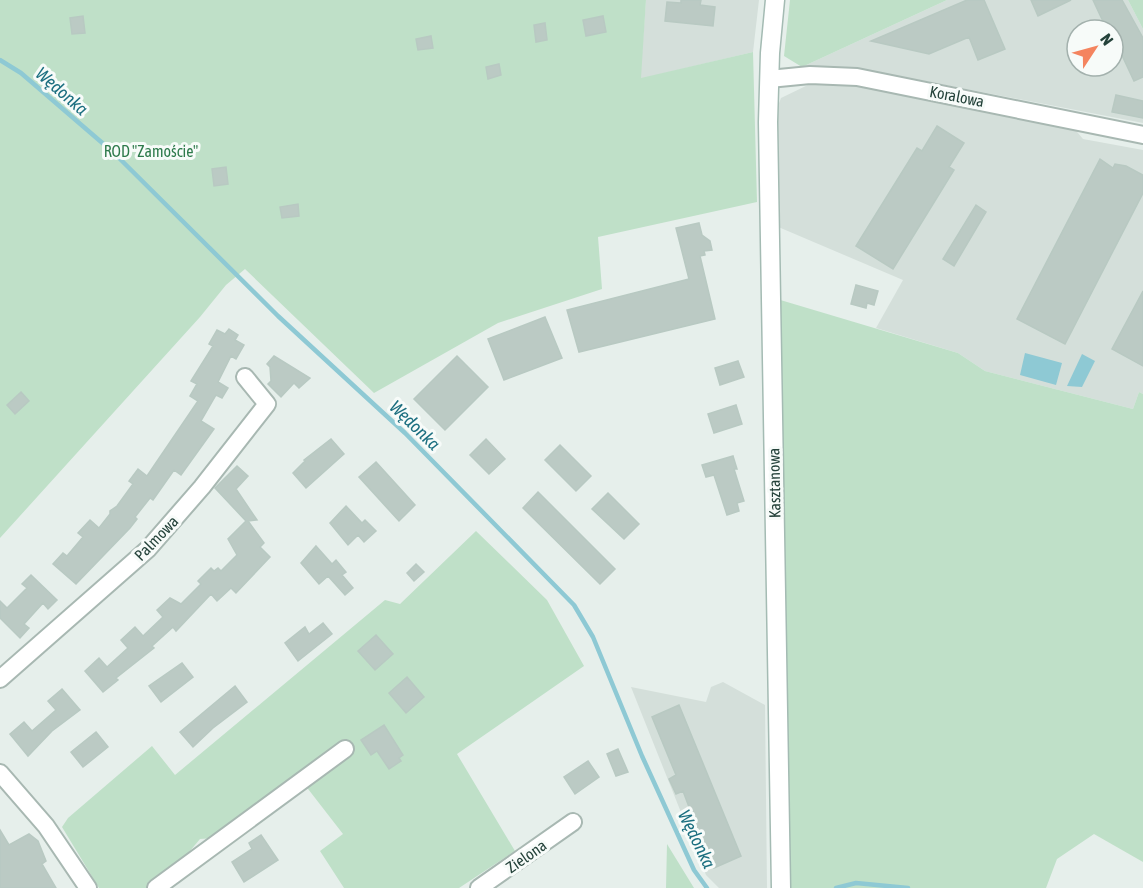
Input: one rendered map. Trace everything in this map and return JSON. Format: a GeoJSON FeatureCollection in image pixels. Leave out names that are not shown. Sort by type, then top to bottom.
{"type":"FeatureCollection","features":[{"type":"Feature","properties":{"kind":"street","name":"Kasztanowa"},"geometry":{"type":"LineString","coordinates":[[775,0],[769,79],[781,888]]}},
{"type":"Feature","properties":{"kind":"street","name":"Koralowa"},"geometry":{"type":"LineString","coordinates":[[769,79],[810,75],[857,77],[1143,135]]}},
{"type":"Feature","properties":{"kind":"street","name":"Palmowa"},"geometry":{"type":"LineString","coordinates":[[0,679],[148,549],[244,437],[267,404],[245,377]]}},
{"type":"Feature","properties":{"kind":"street"},"geometry":{"type":"LineString","coordinates":[[156,888],[345,749]]}},
{"type":"Feature","properties":{"kind":"street"},"geometry":{"type":"LineString","coordinates":[[0,773],[46,826],[88,888]]}},
{"type":"Feature","properties":{"kind":"street","name":"Zielona"},"geometry":{"type":"LineString","coordinates":[[479,888],[573,822]]}},
{"type":"Feature","properties":{"kind":"shaded area"},"geometry":{"type":"Polygon","coordinates":[[[646,0],[759,0],[753,52],[640,79],[646,0]]]}},
{"type":"Feature","properties":{"kind":"shaded area"},"geometry":{"type":"Polygon","coordinates":[[[947,0],[1128,0],[1143,29],[1143,123],[888,74],[802,67],[947,0]]]}},
{"type":"Feature","properties":{"kind":"shaded area"},"geometry":{"type":"Polygon","coordinates":[[[810,84],[876,86],[1073,127],[1083,139],[1143,150],[1143,394],[1139,392],[1133,409],[985,371],[958,353],[876,328],[903,280],[776,226],[775,114],[781,98],[810,84]]]}},
{"type":"Feature","properties":{"kind":"shaded area"},"geometry":{"type":"Polygon","coordinates":[[[723,682],[765,705],[767,888],[719,888],[706,875],[631,687],[706,702],[711,687],[723,682]]]}},
{"type":"Feature","properties":{"kind":"green space","name":"ROD \"Zamoście\""},"geometry":{"type":"Polygon","coordinates":[[[0,0],[646,0],[641,78],[753,52],[757,202],[598,237],[602,289],[498,323],[374,393],[245,269],[226,285],[200,317],[0,538],[0,0]]]}},
{"type":"Feature","properties":{"kind":"green space"},"geometry":{"type":"Polygon","coordinates":[[[790,0],[947,0],[802,67],[784,56],[790,0]]]}},
{"type":"Feature","properties":{"kind":"green space"},"geometry":{"type":"Polygon","coordinates":[[[1128,0],[1143,0],[1143,29],[1128,0]]]}},
{"type":"Feature","properties":{"kind":"green space"},"geometry":{"type":"Polygon","coordinates":[[[777,299],[958,353],[985,371],[1133,409],[1139,392],[1143,394],[1143,862],[1094,834],[1057,859],[1046,888],[790,888],[784,508],[777,299]]]}},
{"type":"Feature","properties":{"kind":"green space"},"geometry":{"type":"Polygon","coordinates":[[[476,531],[547,600],[584,666],[457,754],[515,851],[459,888],[344,888],[320,851],[343,834],[298,776],[214,838],[200,839],[174,870],[146,888],[99,888],[62,827],[68,818],[152,746],[175,775],[385,600],[400,604],[476,531]]]}},
{"type":"Feature","properties":{"kind":"green space"},"geometry":{"type":"Polygon","coordinates":[[[667,844],[694,888],[666,888],[667,844]]]}},
{"type":"Feature","properties":{"kind":"water"},"geometry":{"type":"Polygon","coordinates":[[[1025,353],[1062,363],[1056,385],[1020,375],[1025,353]]]}},
{"type":"Feature","properties":{"kind":"water"},"geometry":{"type":"Polygon","coordinates":[[[1082,354],[1095,361],[1082,387],[1067,386],[1082,354]]]}},
{"type":"Feature","properties":{"kind":"building"},"geometry":{"type":"Polygon","coordinates":[[[681,0],[701,0],[700,5],[715,7],[713,26],[665,21],[667,2],[681,3],[681,0]]]}},
{"type":"Feature","properties":{"kind":"building"},"geometry":{"type":"Polygon","coordinates":[[[967,0],[984,0],[1005,49],[978,60],[969,37],[929,54],[871,41],[967,0]]]}},
{"type":"Feature","properties":{"kind":"building"},"geometry":{"type":"Polygon","coordinates":[[[1031,0],[1071,0],[1038,16],[1031,0]]]}},
{"type":"Feature","properties":{"kind":"building"},"geometry":{"type":"Polygon","coordinates":[[[1093,0],[1122,0],[1143,38],[1143,77],[1134,81],[1125,62],[1125,18],[1101,18],[1093,0]]]}},
{"type":"Feature","properties":{"kind":"building"},"geometry":{"type":"Polygon","coordinates":[[[83,16],[85,33],[72,34],[70,18],[83,16]]]}},
{"type":"Feature","properties":{"kind":"building"},"geometry":{"type":"Polygon","coordinates":[[[603,16],[606,32],[586,36],[583,20],[603,16]]]}},
{"type":"Feature","properties":{"kind":"building"},"geometry":{"type":"Polygon","coordinates":[[[545,23],[547,40],[536,42],[534,25],[545,23]]]}},
{"type":"Feature","properties":{"kind":"building"},"geometry":{"type":"Polygon","coordinates":[[[431,36],[433,48],[418,50],[416,39],[431,36]]]}},
{"type":"Feature","properties":{"kind":"building"},"geometry":{"type":"Polygon","coordinates":[[[499,64],[501,75],[488,79],[486,67],[499,64]]]}},
{"type":"Feature","properties":{"kind":"building"},"geometry":{"type":"Polygon","coordinates":[[[1116,95],[1143,101],[1143,118],[1112,112],[1116,95]]]}},
{"type":"Feature","properties":{"kind":"building"},"geometry":{"type":"Polygon","coordinates":[[[937,126],[964,143],[949,167],[954,170],[893,269],[856,246],[917,148],[922,151],[937,126]]]}},
{"type":"Feature","properties":{"kind":"building"},"geometry":{"type":"Polygon","coordinates":[[[1100,159],[1113,168],[1115,164],[1126,166],[1143,175],[1143,193],[1065,344],[1017,319],[1100,159]]]}},
{"type":"Feature","properties":{"kind":"building"},"geometry":{"type":"Polygon","coordinates":[[[226,167],[228,184],[214,186],[212,169],[226,167]]]}},
{"type":"Feature","properties":{"kind":"building"},"geometry":{"type":"Polygon","coordinates":[[[298,204],[299,216],[282,218],[280,207],[298,204]]]}},
{"type":"Feature","properties":{"kind":"building"},"geometry":{"type":"Polygon","coordinates":[[[976,205],[986,212],[954,266],[943,259],[976,205]]]}},
{"type":"Feature","properties":{"kind":"building"},"geometry":{"type":"Polygon","coordinates":[[[699,223],[702,235],[710,241],[712,250],[704,251],[705,255],[700,256],[715,319],[579,352],[567,310],[689,279],[676,228],[699,223]]]}},
{"type":"Feature","properties":{"kind":"building"},"geometry":{"type":"Polygon","coordinates":[[[856,285],[878,291],[874,305],[867,303],[866,308],[851,304],[856,285]]]}},
{"type":"Feature","properties":{"kind":"building"},"geometry":{"type":"Polygon","coordinates":[[[1143,291],[1143,366],[1112,349],[1143,291]]]}},
{"type":"Feature","properties":{"kind":"building"},"geometry":{"type":"Polygon","coordinates":[[[545,317],[562,358],[504,380],[488,339],[545,317]]]}},
{"type":"Feature","properties":{"kind":"building"},"geometry":{"type":"Polygon","coordinates":[[[229,329],[238,335],[235,340],[244,345],[236,359],[231,356],[218,382],[228,388],[222,398],[216,395],[201,421],[214,429],[181,475],[174,470],[153,500],[150,498],[135,517],[137,519],[130,528],[76,584],[53,564],[63,553],[67,556],[83,537],[78,533],[90,520],[99,528],[133,484],[129,481],[138,469],[147,476],[198,401],[190,396],[197,384],[191,381],[213,346],[209,344],[217,330],[225,334],[229,329]]]}},
{"type":"Feature","properties":{"kind":"building"},"geometry":{"type":"Polygon","coordinates":[[[274,356],[310,378],[299,388],[294,383],[281,397],[268,384],[271,381],[270,367],[267,364],[274,356]]]}},
{"type":"Feature","properties":{"kind":"building"},"geometry":{"type":"Polygon","coordinates":[[[457,356],[488,387],[445,430],[414,399],[457,356]]]}},
{"type":"Feature","properties":{"kind":"building"},"geometry":{"type":"Polygon","coordinates":[[[738,361],[744,377],[720,385],[715,368],[738,361]]]}},
{"type":"Feature","properties":{"kind":"building"},"geometry":{"type":"Polygon","coordinates":[[[21,392],[29,401],[15,414],[7,405],[21,392]]]}},
{"type":"Feature","properties":{"kind":"building"},"geometry":{"type":"Polygon","coordinates":[[[736,405],[742,424],[714,433],[708,414],[736,405]]]}},
{"type":"Feature","properties":{"kind":"building"},"geometry":{"type":"Polygon","coordinates":[[[331,439],[344,454],[306,488],[293,473],[304,460],[331,439]]]}},
{"type":"Feature","properties":{"kind":"building"},"geometry":{"type":"Polygon","coordinates":[[[486,439],[505,459],[489,474],[470,455],[486,439]]]}},
{"type":"Feature","properties":{"kind":"building"},"geometry":{"type":"Polygon","coordinates":[[[560,445],[591,476],[576,491],[545,460],[560,445]]]}},
{"type":"Feature","properties":{"kind":"building"},"geometry":{"type":"Polygon","coordinates":[[[733,456],[737,469],[734,469],[744,501],[737,503],[739,511],[727,515],[714,475],[706,477],[702,465],[733,456]]]}},
{"type":"Feature","properties":{"kind":"building"},"geometry":{"type":"Polygon","coordinates":[[[376,462],[415,505],[399,521],[359,477],[376,462]]]}},
{"type":"Feature","properties":{"kind":"building"},"geometry":{"type":"Polygon","coordinates":[[[237,466],[248,476],[236,489],[257,520],[248,521],[264,543],[260,547],[270,557],[236,593],[231,588],[217,601],[211,594],[176,631],[173,627],[152,646],[154,648],[116,678],[118,680],[103,692],[85,671],[99,658],[107,667],[128,648],[121,640],[135,627],[143,636],[163,617],[157,610],[170,598],[181,604],[201,584],[198,581],[211,568],[214,571],[218,568],[221,571],[237,555],[228,539],[246,521],[215,488],[237,466]]]}},
{"type":"Feature","properties":{"kind":"building"},"geometry":{"type":"Polygon","coordinates":[[[538,492],[615,569],[600,584],[523,508],[538,492]]]}},
{"type":"Feature","properties":{"kind":"building"},"geometry":{"type":"Polygon","coordinates":[[[608,493],[639,524],[624,539],[592,509],[608,493]]]}},
{"type":"Feature","properties":{"kind":"building"},"geometry":{"type":"Polygon","coordinates":[[[346,506],[362,523],[365,520],[376,531],[364,542],[358,535],[348,545],[330,523],[346,506]]]}},
{"type":"Feature","properties":{"kind":"building"},"geometry":{"type":"Polygon","coordinates":[[[316,546],[332,564],[336,560],[346,572],[342,575],[353,588],[345,595],[328,576],[319,584],[301,563],[316,546]]]}},
{"type":"Feature","properties":{"kind":"building"},"geometry":{"type":"Polygon","coordinates":[[[416,564],[424,572],[414,581],[407,573],[416,564]]]}},
{"type":"Feature","properties":{"kind":"building"},"geometry":{"type":"Polygon","coordinates":[[[31,575],[57,600],[48,609],[43,603],[24,624],[29,628],[20,638],[0,618],[0,601],[7,608],[27,588],[22,584],[31,575]]]}},
{"type":"Feature","properties":{"kind":"building"},"geometry":{"type":"Polygon","coordinates":[[[323,623],[332,634],[298,661],[285,643],[305,627],[309,634],[323,623]]]}},
{"type":"Feature","properties":{"kind":"building"},"geometry":{"type":"Polygon","coordinates":[[[376,635],[393,654],[375,670],[358,651],[376,635]]]}},
{"type":"Feature","properties":{"kind":"building"},"geometry":{"type":"Polygon","coordinates":[[[182,663],[193,677],[161,702],[149,686],[182,663]]]}},
{"type":"Feature","properties":{"kind":"building"},"geometry":{"type":"Polygon","coordinates":[[[407,677],[424,697],[406,713],[389,693],[407,677]]]}},
{"type":"Feature","properties":{"kind":"building"},"geometry":{"type":"Polygon","coordinates":[[[235,686],[247,702],[193,747],[180,732],[235,686]]]}},
{"type":"Feature","properties":{"kind":"building"},"geometry":{"type":"Polygon","coordinates":[[[62,689],[80,710],[52,731],[28,756],[10,734],[24,722],[32,731],[56,710],[48,701],[62,689]]]}},
{"type":"Feature","properties":{"kind":"building"},"geometry":{"type":"Polygon","coordinates":[[[679,705],[741,856],[714,868],[709,855],[702,858],[688,827],[695,823],[683,791],[676,794],[669,779],[676,775],[652,717],[679,705]]]}},
{"type":"Feature","properties":{"kind":"building"},"geometry":{"type":"Polygon","coordinates":[[[384,725],[403,755],[399,758],[401,761],[389,769],[377,751],[371,755],[361,740],[384,725]]]}},
{"type":"Feature","properties":{"kind":"building"},"geometry":{"type":"Polygon","coordinates":[[[96,732],[108,747],[83,767],[71,752],[96,732]]]}},
{"type":"Feature","properties":{"kind":"building"},"geometry":{"type":"Polygon","coordinates":[[[618,749],[628,772],[616,776],[607,754],[618,749]]]}},
{"type":"Feature","properties":{"kind":"building"},"geometry":{"type":"Polygon","coordinates":[[[588,761],[599,777],[575,794],[564,777],[588,761]]]}},
{"type":"Feature","properties":{"kind":"building"},"geometry":{"type":"Polygon","coordinates":[[[0,830],[9,845],[29,834],[38,841],[46,861],[42,864],[56,888],[0,888],[0,830]]]}},
{"type":"Feature","properties":{"kind":"building"},"geometry":{"type":"Polygon","coordinates":[[[261,835],[278,860],[244,882],[232,862],[252,849],[249,843],[261,835]]]}},
{"type":"Feature","properties":{"kind":"waterway","name":"Wędonka"},"geometry":{"type":"LineString","coordinates":[[0,60],[21,73],[114,153],[278,316],[405,433],[574,605],[593,637],[642,756],[694,870],[707,888]]}},
{"type":"Feature","properties":{"kind":"waterway"},"geometry":{"type":"LineString","coordinates":[[836,888],[856,883],[908,888]]}}]}
